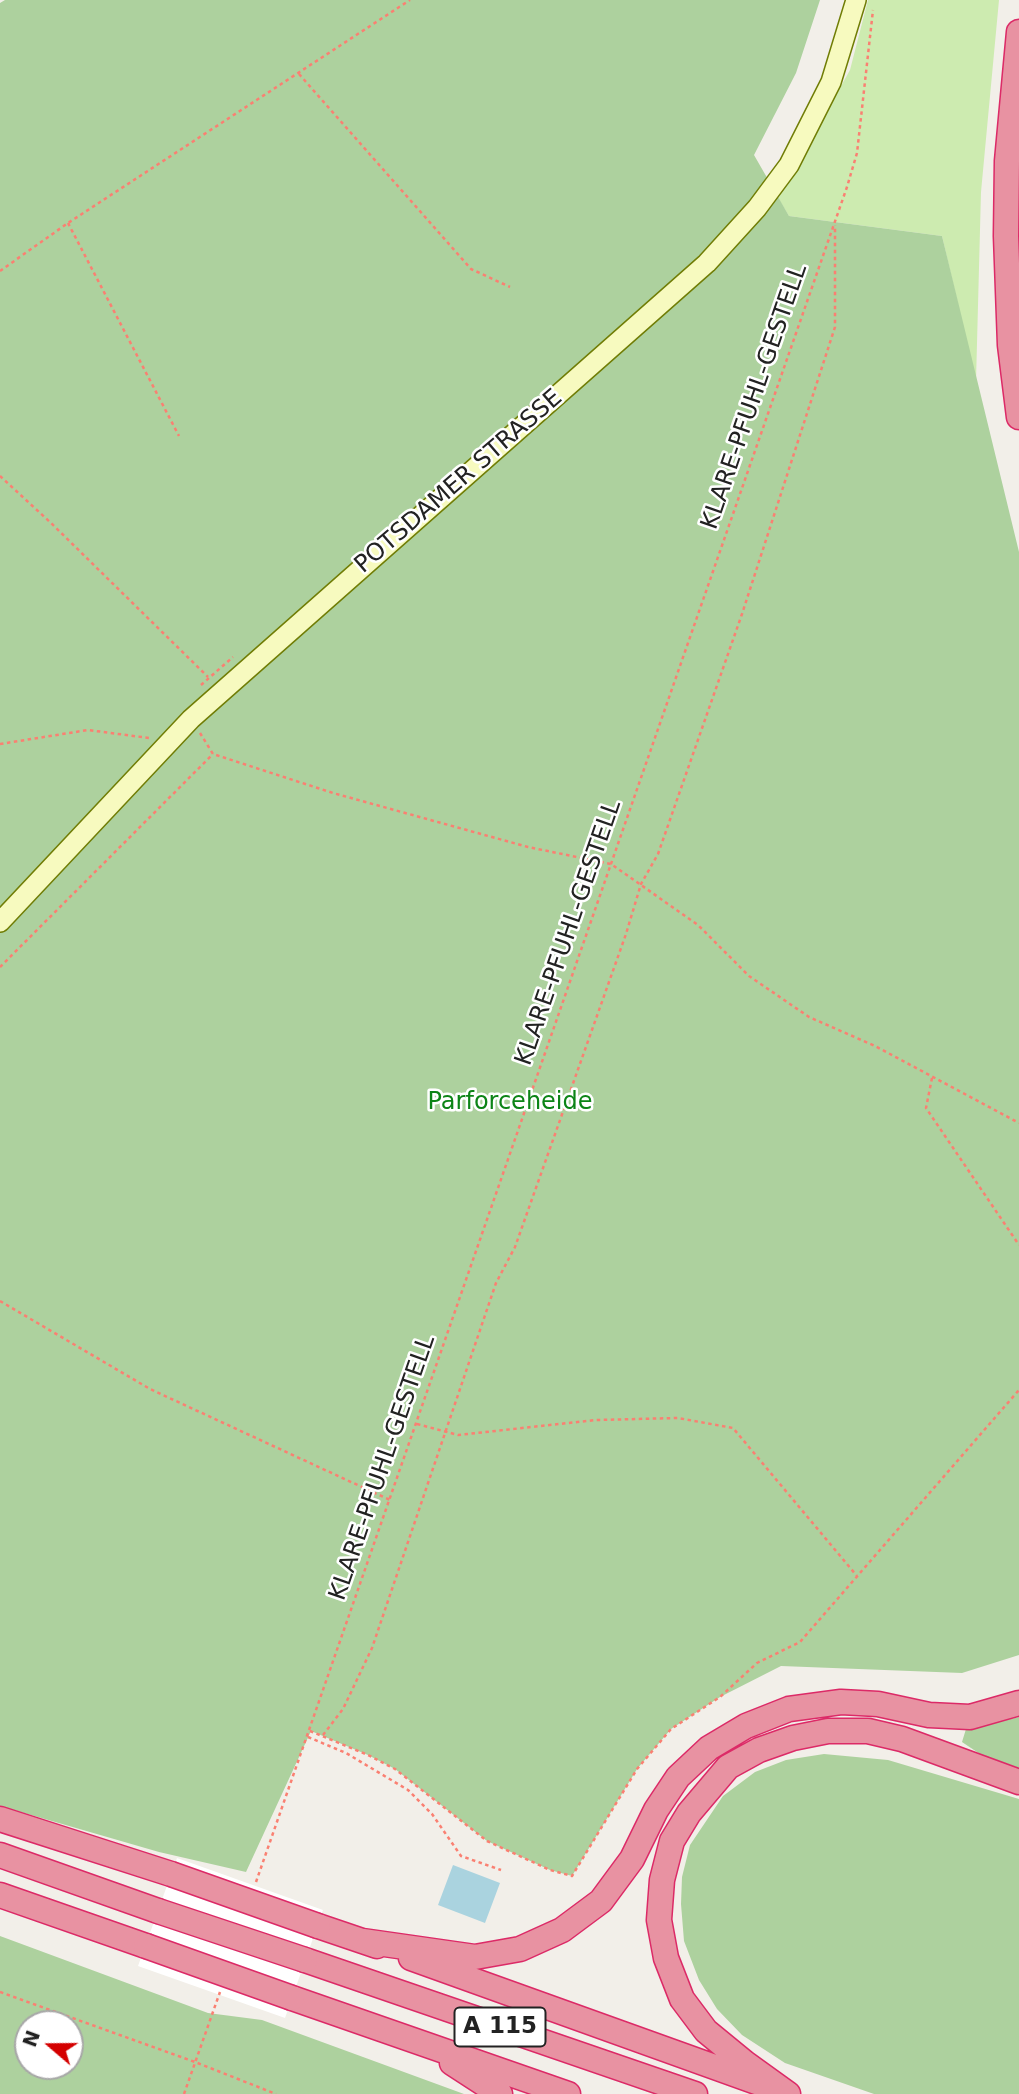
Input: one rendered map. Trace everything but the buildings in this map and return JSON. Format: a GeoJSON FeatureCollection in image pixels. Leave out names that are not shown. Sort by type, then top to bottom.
{"type":"FeatureCollection","features":[{"type":"Feature","properties":{"kind":"highway"},"geometry":{"type":"LineString","coordinates":[[1019,33],[1007,161],[1006,223],[1010,345],[1019,417]]}},
{"type":"Feature","properties":{"kind":"highway"},"geometry":{"type":"LineString","coordinates":[[363,1941],[475,1957],[520,1949],[562,1930],[601,1901],[632,1859],[656,1810],[678,1777],[709,1748],[746,1726],[789,1709],[841,1702],[878,1704],[929,1715],[970,1717],[1019,1703]]}},
{"type":"Feature","properties":{"kind":"highway"},"geometry":{"type":"LineString","coordinates":[[789,2094],[706,2031],[682,1999],[666,1958],[659,1920],[662,1880],[672,1841],[688,1813],[728,1767],[793,1738],[828,1731],[868,1731],[902,1739],[1019,1782]]}},
{"type":"Feature","properties":{"kind":"highway"},"geometry":{"type":"LineString","coordinates":[[0,1819],[171,1874],[789,2094]]}},
{"type":"Feature","properties":{"kind":"highway","name":"A 115"},"geometry":{"type":"LineString","coordinates":[[0,1855],[695,2094]]}},
{"type":"Feature","properties":{"kind":"highway","name":"A 115"},"geometry":{"type":"LineString","coordinates":[[0,1895],[568,2094]]}},
{"type":"Feature","properties":{"kind":"highway"},"geometry":{"type":"LineString","coordinates":[[429,2046],[500,2094]]}},
{"type":"Feature","properties":{"kind":"street","name":"POTSDAMER STRASSE"},"geometry":{"type":"LineString","coordinates":[[0,922],[191,719],[707,263],[757,208],[789,165],[831,82],[856,0]]}},
{"type":"Feature","properties":{"kind":"path"},"geometry":{"type":"LineString","coordinates":[[0,271],[68,223],[410,0]]}},
{"type":"Feature","properties":{"kind":"path","name":"KLARE-PFUHL-GESTELL"},"geometry":{"type":"LineString","coordinates":[[254,1888],[847,187],[857,153],[874,0]]}},
{"type":"Feature","properties":{"kind":"path"},"geometry":{"type":"LineString","coordinates":[[299,74],[471,270],[510,287]]}},
{"type":"Feature","properties":{"kind":"path"},"geometry":{"type":"LineString","coordinates":[[323,1735],[343,1709],[372,1648],[496,1283],[514,1247],[622,947],[641,884],[658,854],[724,665],[835,327],[835,222]]}},
{"type":"Feature","properties":{"kind":"path"},"geometry":{"type":"LineString","coordinates":[[68,223],[179,436]]}},
{"type":"Feature","properties":{"kind":"path"},"geometry":{"type":"LineString","coordinates":[[0,476],[208,677]]}},
{"type":"Feature","properties":{"kind":"path"},"geometry":{"type":"LineString","coordinates":[[200,686],[240,650]]}},
{"type":"Feature","properties":{"kind":"path"},"geometry":{"type":"LineString","coordinates":[[191,719],[213,754],[346,796],[528,846],[611,864],[698,925],[749,976],[809,1017],[875,1046],[1019,1123]]}},
{"type":"Feature","properties":{"kind":"path"},"geometry":{"type":"LineString","coordinates":[[0,744],[88,730],[150,738],[141,748]]}},
{"type":"Feature","properties":{"kind":"path"},"geometry":{"type":"LineString","coordinates":[[0,967],[213,754]]}},
{"type":"Feature","properties":{"kind":"path"},"geometry":{"type":"LineString","coordinates":[[933,1078],[926,1108],[1019,1245]]}},
{"type":"Feature","properties":{"kind":"path"},"geometry":{"type":"LineString","coordinates":[[0,1301],[150,1389],[390,1500]]}},
{"type":"Feature","properties":{"kind":"path"},"geometry":{"type":"LineString","coordinates":[[310,1731],[395,1769],[487,1841],[550,1870],[572,1876],[637,1769],[671,1729],[720,1697],[757,1663],[800,1642],[1019,1390]]}},
{"type":"Feature","properties":{"kind":"path"},"geometry":{"type":"LineString","coordinates":[[417,1424],[458,1435],[596,1420],[678,1419],[733,1428],[857,1576]]}},
{"type":"Feature","properties":{"kind":"path"},"geometry":{"type":"LineString","coordinates":[[308,1737],[346,1753],[408,1790],[432,1814],[461,1856],[500,1870]]}},
{"type":"Feature","properties":{"kind":"path"},"geometry":{"type":"LineString","coordinates":[[0,1992],[276,2094]]}},
{"type":"Feature","properties":{"kind":"path"},"geometry":{"type":"LineString","coordinates":[[184,2094],[217,2000]]}},
{"type":"Feature","properties":{"kind":"green space","name":"Parforceheide"},"geometry":{"type":"Polygon","coordinates":[[[5,0],[820,0],[796,73],[754,155],[789,216],[942,236],[1019,552],[1019,1655],[962,1673],[781,1666],[720,1697],[671,1729],[637,1769],[572,1876],[550,1870],[487,1841],[395,1769],[311,1731],[246,1872],[159,1852],[0,1806],[0,3],[5,0]]]}},
{"type":"Feature","properties":{"kind":"green space"},"geometry":{"type":"Polygon","coordinates":[[[868,0],[999,0],[981,192],[976,381],[942,236],[789,216],[778,198],[850,70],[868,0]]]}},
{"type":"Feature","properties":{"kind":"green space"},"geometry":{"type":"Polygon","coordinates":[[[1019,1717],[1019,1768],[980,1754],[962,1742],[966,1729],[1019,1717]]]}},
{"type":"Feature","properties":{"kind":"green space"},"geometry":{"type":"Polygon","coordinates":[[[824,1754],[888,1760],[1019,1799],[1019,2094],[874,2094],[785,2063],[742,2035],[717,2009],[699,1980],[684,1941],[681,1904],[682,1877],[690,1845],[723,1796],[755,1772],[786,1760],[824,1754]]]}},
{"type":"Feature","properties":{"kind":"green space"},"geometry":{"type":"Polygon","coordinates":[[[0,1936],[208,2013],[262,2020],[464,2094],[0,2094],[0,1936]]]}},
{"type":"Feature","properties":{"kind":"water"},"geometry":{"type":"Polygon","coordinates":[[[453,1865],[500,1883],[485,1923],[438,1905],[453,1865]]]}},
{"type":"Feature","properties":{"kind":"pier"},"geometry":{"type":"Polygon","coordinates":[[[177,1858],[323,1910],[285,2018],[138,1966],[177,1858]]]}}]}
